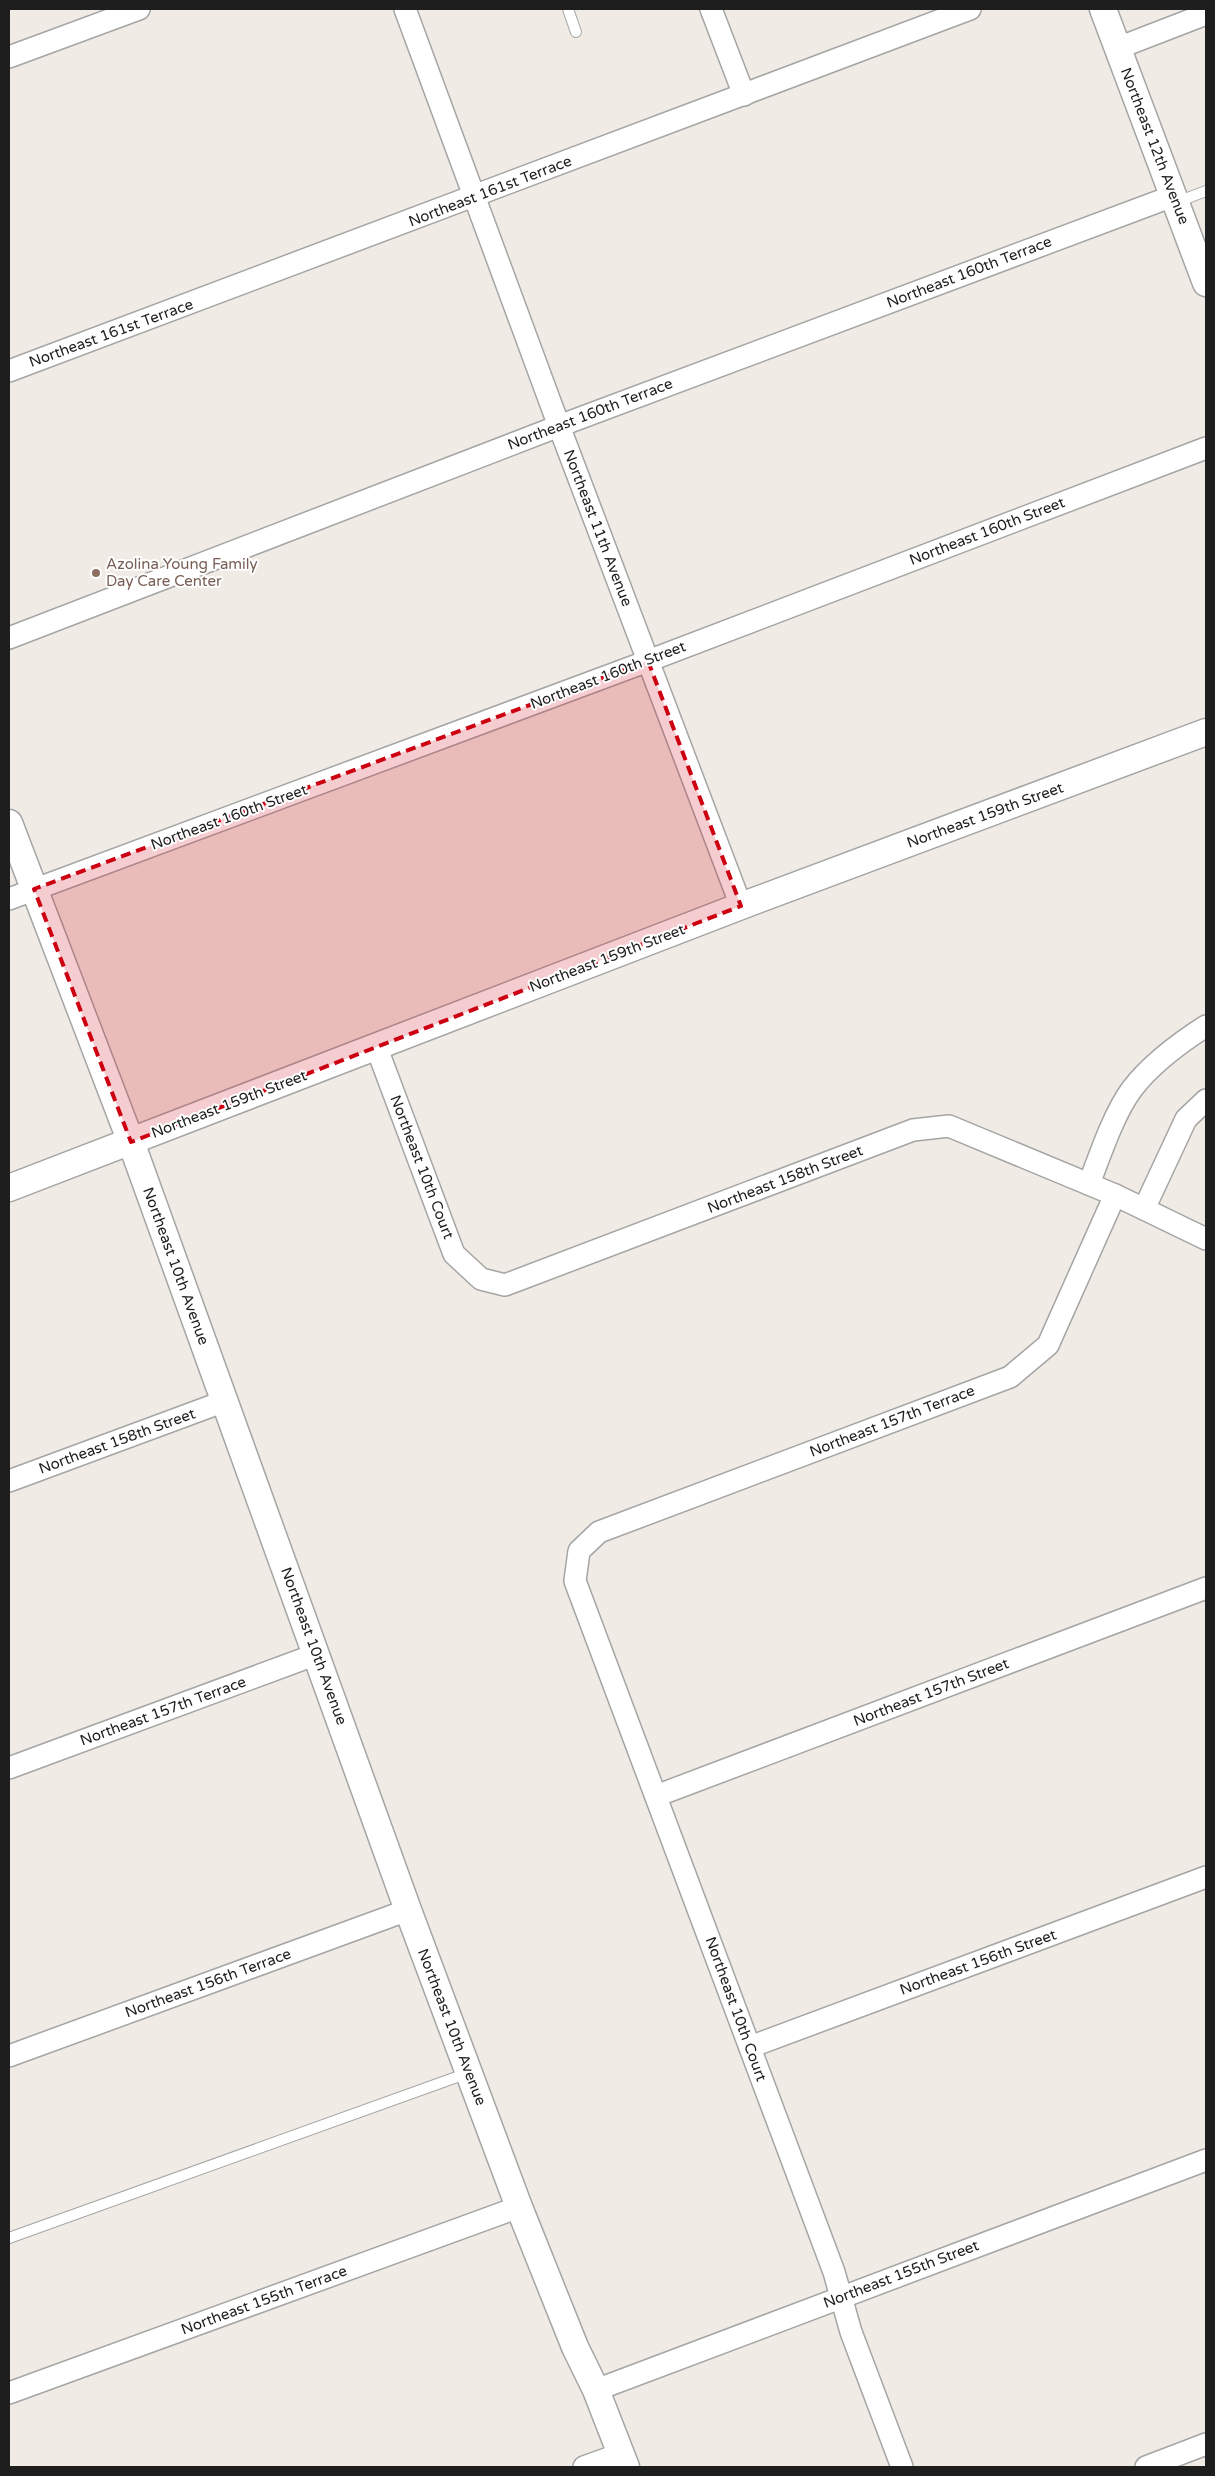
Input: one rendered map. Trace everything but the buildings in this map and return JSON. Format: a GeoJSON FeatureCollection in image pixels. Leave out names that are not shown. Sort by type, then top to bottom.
{"type":"FeatureCollection","features":[{"type":"Feature","properties":{"kind":"street"},"geometry":{"type":"LineString","coordinates":[[9,57],[139,9]]}},
{"type":"Feature","properties":{"kind":"street","name":"Northeast 11th Avenue"},"geometry":{"type":"LineString","coordinates":[[405,9],[473,197],[741,906]]}},
{"type":"Feature","properties":{"kind":"street"},"geometry":{"type":"LineString","coordinates":[[710,9],[744,94]]}},
{"type":"Feature","properties":{"kind":"street","name":"Northeast 161st Terrace"},"geometry":{"type":"LineString","coordinates":[[9,371],[970,9]]}},
{"type":"Feature","properties":{"kind":"street","name":"Northeast 12th Avenue"},"geometry":{"type":"LineString","coordinates":[[1103,9],[1206,283]]}},
{"type":"Feature","properties":{"kind":"street"},"geometry":{"type":"LineString","coordinates":[[1118,48],[1206,14]]}},
{"type":"Feature","properties":{"kind":"street","name":"Northeast 160th Terrace"},"geometry":{"type":"LineString","coordinates":[[9,638],[559,426],[1175,199]]}},
{"type":"Feature","properties":{"kind":"street","name":"Northeast 160th Street"},"geometry":{"type":"LineString","coordinates":[[9,899],[648,661],[1206,448]]}},
{"type":"Feature","properties":{"kind":"street","name":"Northeast 159th Street"},"geometry":{"type":"LineString","coordinates":[[9,1188],[741,906],[1206,732]]}},
{"type":"Feature","properties":{"kind":"street","name":"Northeast 10th Avenue"},"geometry":{"type":"LineString","coordinates":[[9,823],[131,1142],[408,1910],[519,2207],[576,2347],[596,2390],[623,2460]]}},
{"type":"Feature","properties":{"kind":"street"},"geometry":{"type":"LineString","coordinates":[[1089,1184],[1109,1133],[1132,1089],[1179,1043],[1206,1026]]}},
{"type":"Feature","properties":{"kind":"street","name":"Northeast 10th Court"},"geometry":{"type":"LineString","coordinates":[[376,1046],[454,1254],[481,1279]]}},
{"type":"Feature","properties":{"kind":"street"},"geometry":{"type":"LineString","coordinates":[[1144,1209],[1186,1119],[1206,1100]]}},
{"type":"Feature","properties":{"kind":"street","name":"Northeast 158th Street"},"geometry":{"type":"LineString","coordinates":[[481,1279],[505,1285],[913,1130],[949,1126],[1115,1195],[1206,1239]]}},
{"type":"Feature","properties":{"kind":"street","name":"Northeast 157th Terrace"},"geometry":{"type":"LineString","coordinates":[[580,1551],[599,1532],[1010,1377],[1048,1345],[1115,1195]]}},
{"type":"Feature","properties":{"kind":"street","name":"Northeast 158th Street"},"geometry":{"type":"LineString","coordinates":[[9,1481],[225,1401]]}},
{"type":"Feature","properties":{"kind":"street","name":"Northeast 10th Court"},"geometry":{"type":"LineString","coordinates":[[580,1551],[575,1582],[834,2272],[851,2332],[902,2467]]}},
{"type":"Feature","properties":{"kind":"street","name":"Northeast 157th Street"},"geometry":{"type":"LineString","coordinates":[[656,1796],[1206,1588]]}},
{"type":"Feature","properties":{"kind":"street","name":"Northeast 157th Terrace"},"geometry":{"type":"LineString","coordinates":[[9,1768],[317,1654]]}},
{"type":"Feature","properties":{"kind":"street","name":"Northeast 156th Street"},"geometry":{"type":"LineString","coordinates":[[750,2047],[1206,1877]]}},
{"type":"Feature","properties":{"kind":"street","name":"Northeast 156th Terrace"},"geometry":{"type":"LineString","coordinates":[[9,2056],[408,1910]]}},
{"type":"Feature","properties":{"kind":"street","name":"Northeast 155th Street"},"geometry":{"type":"LineString","coordinates":[[596,2390],[1206,2160]]}},
{"type":"Feature","properties":{"kind":"street","name":"Northeast 155th Terrace"},"geometry":{"type":"LineString","coordinates":[[9,2394],[519,2207]]}},
{"type":"Feature","properties":{"kind":"street"},"geometry":{"type":"LineString","coordinates":[[1146,2467],[1206,2444]]}},
{"type":"Feature","properties":{"kind":"street"},"geometry":{"type":"LineString","coordinates":[[584,2467],[623,2460]]}},
{"type":"Feature","properties":{"kind":"lane"},"geometry":{"type":"LineString","coordinates":[[568,9],[576,32]]}},
{"type":"Feature","properties":{"kind":"lane"},"geometry":{"type":"LineString","coordinates":[[1175,199],[1206,191]]}},
{"type":"Feature","properties":{"kind":"lane"},"geometry":{"type":"LineString","coordinates":[[9,2238],[469,2072]]}},
{"type":"Feature","properties":{"kind":"highlighted area"},"geometry":{"type":"Polygon","coordinates":[[[648,661],[741,906],[131,1142],[34,889],[648,661]]]}},
{"type":"Feature","properties":{"kind":"place","name":"Azolina Young Family Day Care Center"},"geometry":{"type":"Point","coordinates":[96,573]}}]}
